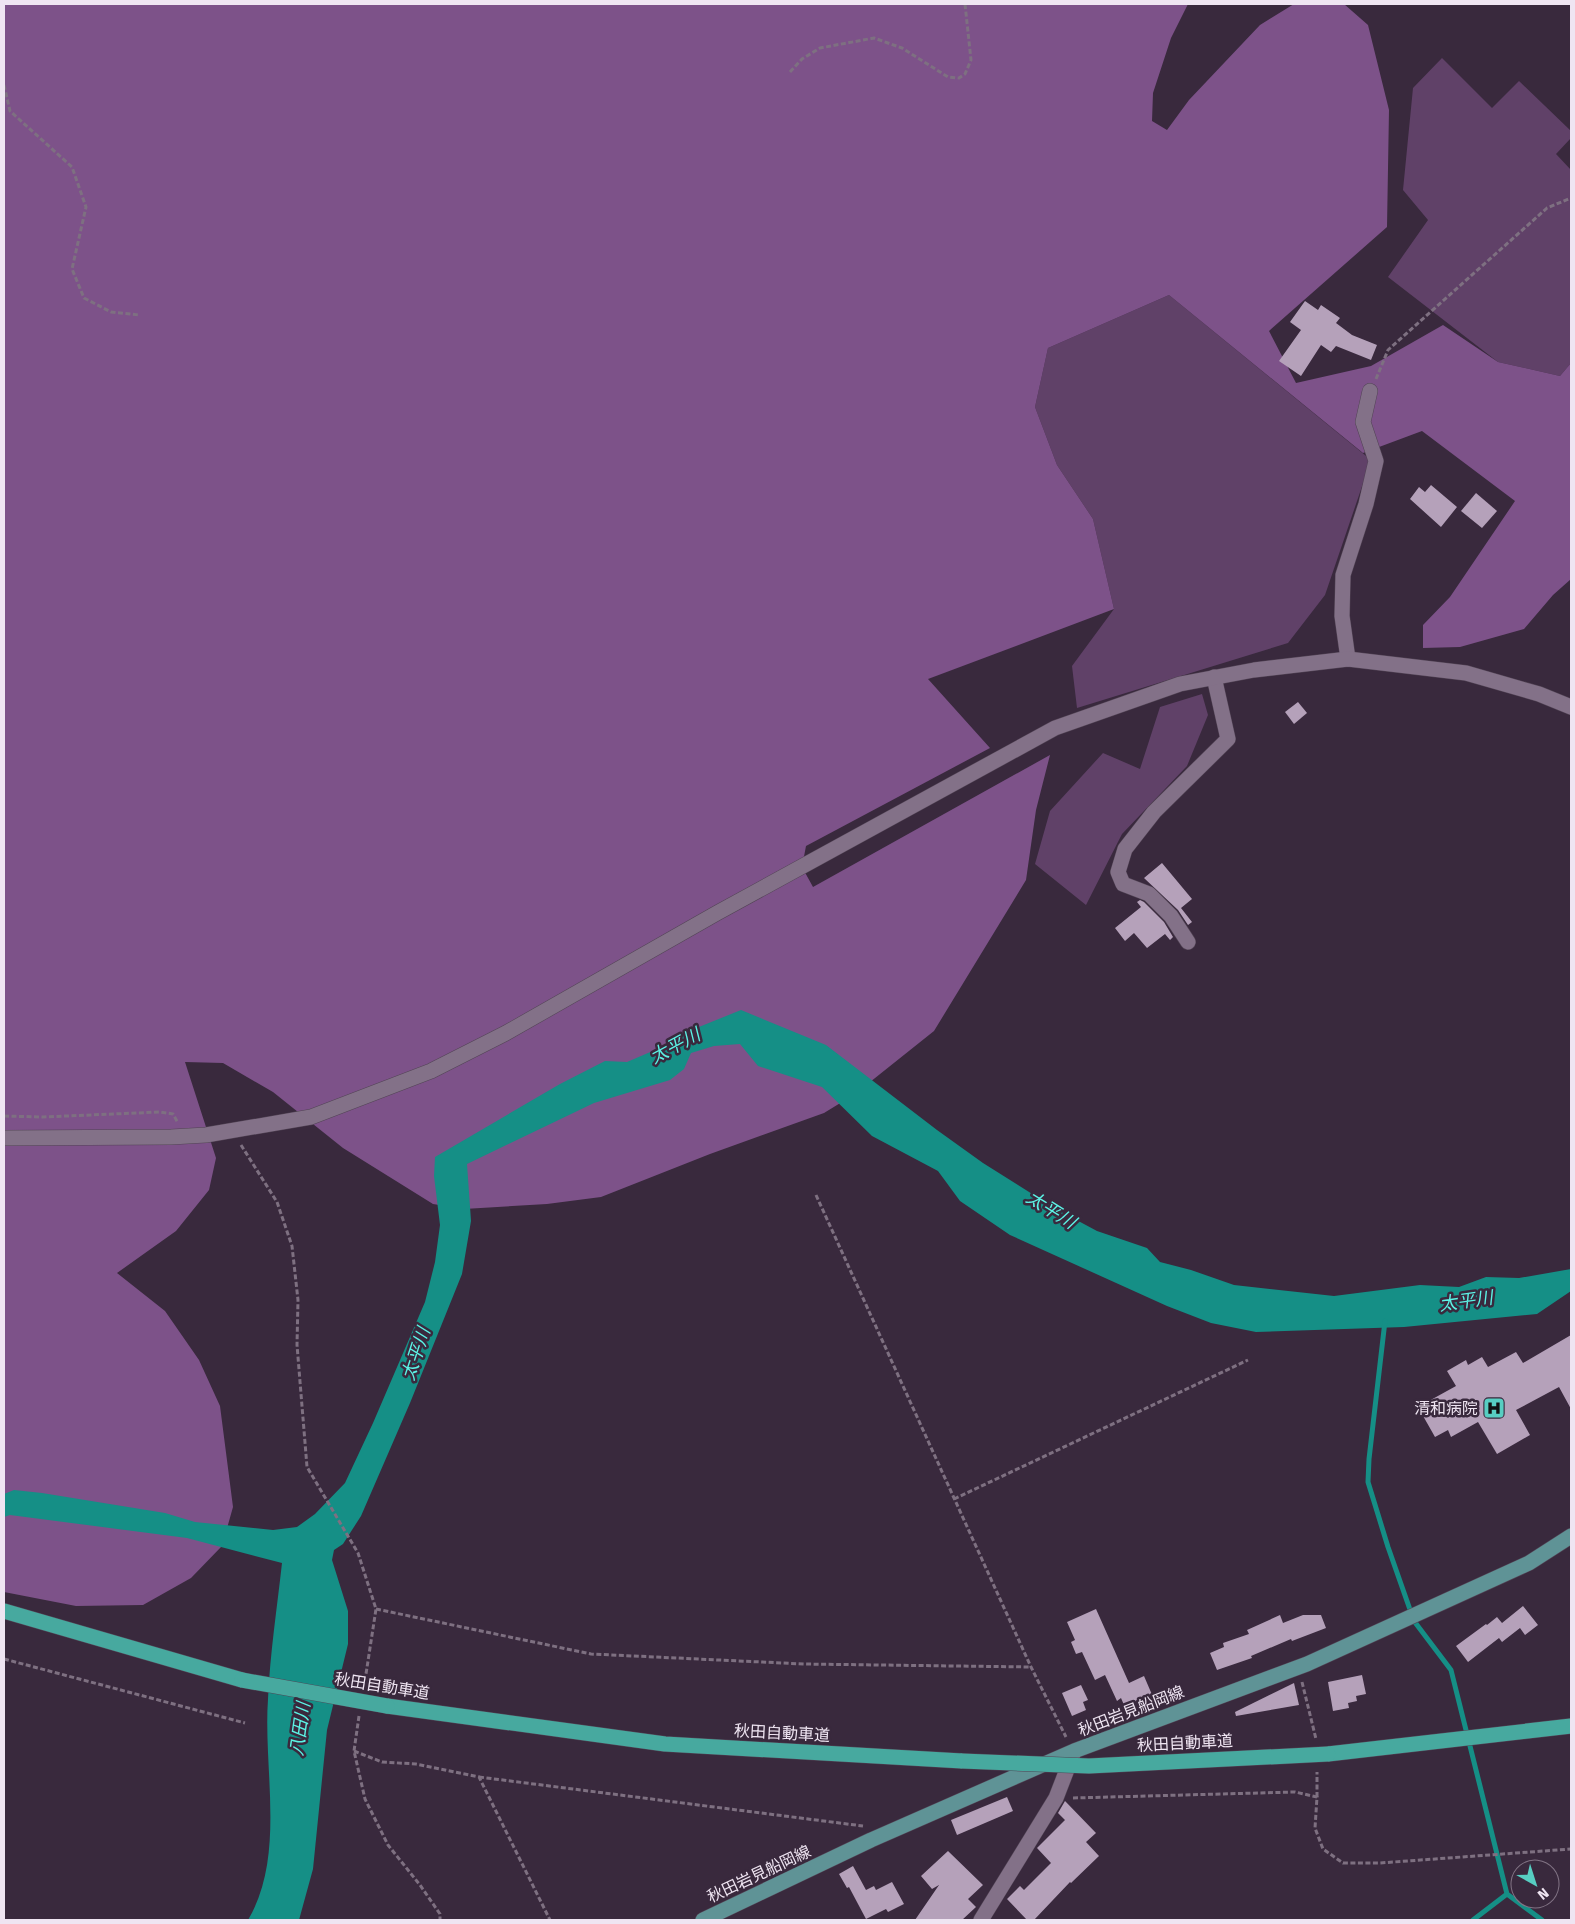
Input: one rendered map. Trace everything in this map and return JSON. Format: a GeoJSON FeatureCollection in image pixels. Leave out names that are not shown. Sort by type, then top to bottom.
{"type":"FeatureCollection","features":[{"type":"Feature","properties":{"kind":"highway","name":"秋田自動車道"},"geometry":{"type":"LineString","coordinates":[[4,1611],[242,1680],[387,1706],[665,1744],[962,1762],[1089,1766],[1328,1754],[1571,1726]]}},
{"type":"Feature","properties":{"kind":"main road","name":"秋田岩見船岡線"},"geometry":{"type":"LineString","coordinates":[[702,1920],[871,1840],[1074,1751],[1298,1667],[1523,1566],[1571,1536]]}},
{"type":"Feature","properties":{"kind":"street"},"geometry":{"type":"LineString","coordinates":[[1348,659],[1342,616],[1343,575],[1366,504],[1376,460],[1363,422],[1370,391]]}},
{"type":"Feature","properties":{"kind":"street"},"geometry":{"type":"LineString","coordinates":[[4,1138],[180,1137],[232,1132],[311,1117],[431,1070],[506,1033],[718,913],[1055,728],[1180,684],[1214,677],[1348,659],[1466,673],[1539,694],[1571,707]]}},
{"type":"Feature","properties":{"kind":"street"},"geometry":{"type":"LineString","coordinates":[[1188,942],[1171,916],[1149,894],[1123,884],[1118,872],[1125,849],[1154,812],[1228,739],[1214,677]]}},
{"type":"Feature","properties":{"kind":"street"},"geometry":{"type":"LineString","coordinates":[[981,1920],[1056,1798],[1074,1751]]}},
{"type":"Feature","properties":{"kind":"path"},"geometry":{"type":"LineString","coordinates":[[790,72],[802,59],[820,48],[874,38],[902,48],[948,78],[959,78],[965,74],[971,60],[965,4]]}},
{"type":"Feature","properties":{"kind":"path"},"geometry":{"type":"LineString","coordinates":[[4,85],[10,111],[72,167],[86,207],[72,269],[84,298],[111,312],[139,315]]}},
{"type":"Feature","properties":{"kind":"path"},"geometry":{"type":"LineString","coordinates":[[1370,391],[1388,350],[1548,208],[1571,198]]}},
{"type":"Feature","properties":{"kind":"path"},"geometry":{"type":"LineString","coordinates":[[4,1116],[43,1118],[160,1112],[172,1114],[178,1121],[180,1137]]}},
{"type":"Feature","properties":{"kind":"path"},"geometry":{"type":"LineString","coordinates":[[232,1132],[277,1202],[292,1246],[298,1300],[297,1345],[307,1467],[358,1553],[376,1609],[362,1694]]}},
{"type":"Feature","properties":{"kind":"path"},"geometry":{"type":"LineString","coordinates":[[816,1196],[1031,1667],[1074,1751]]}},
{"type":"Feature","properties":{"kind":"path"},"geometry":{"type":"LineString","coordinates":[[954,1499],[1248,1360]]}},
{"type":"Feature","properties":{"kind":"path"},"geometry":{"type":"LineString","coordinates":[[376,1609],[591,1654],[804,1664],[1031,1667]]}},
{"type":"Feature","properties":{"kind":"path"},"geometry":{"type":"LineString","coordinates":[[4,1659],[245,1723]]}},
{"type":"Feature","properties":{"kind":"path"},"geometry":{"type":"LineString","coordinates":[[1298,1667],[1316,1740]]}},
{"type":"Feature","properties":{"kind":"path"},"geometry":{"type":"LineString","coordinates":[[360,1713],[354,1751],[365,1799],[388,1845],[420,1885],[440,1914],[440,1920]]}},
{"type":"Feature","properties":{"kind":"path"},"geometry":{"type":"LineString","coordinates":[[354,1751],[382,1762],[416,1764],[479,1777],[867,1826]]}},
{"type":"Feature","properties":{"kind":"path"},"geometry":{"type":"LineString","coordinates":[[1317,1772],[1315,1828],[1322,1849],[1343,1862],[1380,1863],[1571,1849]]}},
{"type":"Feature","properties":{"kind":"path"},"geometry":{"type":"LineString","coordinates":[[479,1777],[550,1920]]}},
{"type":"Feature","properties":{"kind":"path"},"geometry":{"type":"LineString","coordinates":[[1056,1798],[1095,1799],[1295,1792],[1317,1797]]}},
{"type":"Feature","properties":{"kind":"shaded area"},"geometry":{"type":"Polygon","coordinates":[[[4,4],[1188,4],[1171,38],[1153,93],[1152,121],[1167,130],[1189,100],[1260,25],[1294,4],[1344,4],[1368,25],[1389,110],[1387,227],[1269,331],[1296,383],[1371,366],[1443,325],[1498,362],[1560,376],[1571,363],[1571,579],[1553,595],[1524,629],[1460,647],[1423,648],[1423,625],[1450,597],[1515,501],[1422,431],[1363,453],[1169,295],[1048,348],[1035,407],[1057,465],[1093,519],[1114,609],[928,679],[990,748],[806,846],[802,867],[813,887],[1050,755],[1036,810],[1026,880],[934,1031],[855,1094],[824,1113],[710,1154],[601,1197],[547,1204],[464,1209],[433,1204],[343,1148],[273,1092],[223,1063],[185,1062],[216,1158],[209,1190],[176,1231],[117,1273],[165,1311],[199,1360],[220,1406],[233,1507],[222,1546],[191,1578],[143,1605],[76,1606],[4,1592],[4,4]]]}},
{"type":"Feature","properties":{"kind":"shaded area"},"geometry":{"type":"Polygon","coordinates":[[[1442,58],[1492,108],[1519,81],[1571,131],[1571,138],[1556,154],[1571,170],[1571,363],[1560,376],[1498,362],[1388,277],[1428,220],[1403,190],[1413,88],[1442,58]]]}},
{"type":"Feature","properties":{"kind":"shaded area"},"geometry":{"type":"Polygon","coordinates":[[[1169,295],[1371,460],[1325,595],[1288,643],[1077,708],[1072,666],[1114,609],[1093,519],[1057,465],[1035,407],[1048,348],[1169,295]]]}},
{"type":"Feature","properties":{"kind":"shaded area"},"geometry":{"type":"Polygon","coordinates":[[[1202,694],[1208,715],[1187,766],[1122,834],[1086,905],[1035,864],[1050,811],[1103,753],[1140,769],[1160,707],[1202,694]]]}},
{"type":"Feature","properties":{"kind":"water"},"geometry":{"type":"Polygon","coordinates":[[[741,1010],[826,1045],[983,1163],[1056,1209],[1097,1231],[1147,1248],[1160,1262],[1191,1270],[1234,1285],[1334,1296],[1420,1285],[1459,1287],[1486,1277],[1519,1278],[1571,1269],[1571,1291],[1537,1314],[1404,1327],[1256,1332],[1211,1323],[1167,1306],[1010,1235],[960,1201],[938,1171],[872,1136],[822,1087],[758,1066],[740,1044],[714,1046],[691,1053],[684,1069],[670,1080],[594,1103],[467,1164],[471,1221],[462,1274],[410,1403],[361,1516],[343,1544],[334,1550],[332,1560],[348,1611],[348,1644],[327,1730],[313,1869],[299,1920],[248,1920],[260,1895],[270,1841],[268,1699],[282,1563],[187,1538],[10,1515],[4,1517],[4,1494],[14,1490],[42,1493],[165,1513],[195,1522],[273,1530],[297,1527],[315,1514],[345,1483],[425,1302],[435,1262],[440,1225],[434,1176],[435,1157],[560,1084],[605,1061],[627,1062],[662,1047],[689,1031],[741,1010]]]}},
{"type":"Feature","properties":{"kind":"building"},"geometry":{"type":"Polygon","coordinates":[[[1305,301],[1318,310],[1321,305],[1340,318],[1336,323],[1352,335],[1377,345],[1371,360],[1336,346],[1331,352],[1321,345],[1301,376],[1279,361],[1301,330],[1290,322],[1305,301]]]}},
{"type":"Feature","properties":{"kind":"building"},"geometry":{"type":"Polygon","coordinates":[[[1431,485],[1457,507],[1441,527],[1410,499],[1419,487],[1425,492],[1431,485]]]}},
{"type":"Feature","properties":{"kind":"building"},"geometry":{"type":"Polygon","coordinates":[[[1476,493],[1497,511],[1482,528],[1461,511],[1476,493]]]}},
{"type":"Feature","properties":{"kind":"building"},"geometry":{"type":"Polygon","coordinates":[[[1298,702],[1307,713],[1294,724],[1285,712],[1298,702]]]}},
{"type":"Feature","properties":{"kind":"building"},"geometry":{"type":"Polygon","coordinates":[[[1162,863],[1192,899],[1181,908],[1192,922],[1188,925],[1178,910],[1144,878],[1162,863]]]}},
{"type":"Feature","properties":{"kind":"building"},"geometry":{"type":"Polygon","coordinates":[[[1140,900],[1164,922],[1173,937],[1170,940],[1165,934],[1147,948],[1134,933],[1125,941],[1115,928],[1141,907],[1137,902],[1140,900]]]}},
{"type":"Feature","properties":{"kind":"building"},"geometry":{"type":"Polygon","coordinates":[[[1571,1335],[1571,1409],[1559,1387],[1516,1410],[1530,1435],[1497,1454],[1478,1422],[1451,1437],[1448,1430],[1435,1437],[1418,1407],[1456,1386],[1447,1371],[1466,1360],[1468,1365],[1482,1357],[1488,1367],[1516,1352],[1523,1363],[1571,1335]]]}},
{"type":"Feature","properties":{"kind":"building"},"geometry":{"type":"Polygon","coordinates":[[[1523,1606],[1538,1625],[1525,1635],[1520,1628],[1502,1642],[1499,1638],[1468,1662],[1456,1646],[1497,1617],[1502,1623],[1523,1606]]]}},
{"type":"Feature","properties":{"kind":"building"},"geometry":{"type":"Polygon","coordinates":[[[1096,1609],[1129,1683],[1144,1676],[1153,1697],[1137,1704],[1135,1700],[1124,1705],[1121,1698],[1117,1701],[1105,1675],[1095,1680],[1082,1652],[1076,1654],[1071,1642],[1075,1640],[1067,1622],[1096,1609]]]}},
{"type":"Feature","properties":{"kind":"building"},"geometry":{"type":"Polygon","coordinates":[[[1280,1615],[1283,1623],[1303,1615],[1321,1615],[1326,1628],[1292,1641],[1291,1639],[1251,1656],[1252,1658],[1217,1670],[1210,1653],[1224,1647],[1223,1643],[1249,1634],[1247,1630],[1280,1615]]]}},
{"type":"Feature","properties":{"kind":"building"},"geometry":{"type":"Polygon","coordinates":[[[1362,1675],[1366,1694],[1356,1696],[1357,1701],[1348,1703],[1349,1708],[1333,1711],[1328,1682],[1362,1675]]]}},
{"type":"Feature","properties":{"kind":"building"},"geometry":{"type":"Polygon","coordinates":[[[1294,1683],[1299,1705],[1236,1716],[1235,1712],[1294,1683]]]}},
{"type":"Feature","properties":{"kind":"building"},"geometry":{"type":"Polygon","coordinates":[[[1081,1685],[1088,1700],[1083,1702],[1086,1710],[1072,1716],[1062,1693],[1081,1685]]]}},
{"type":"Feature","properties":{"kind":"building"},"geometry":{"type":"Polygon","coordinates":[[[1007,1797],[1013,1811],[957,1835],[951,1820],[1007,1797]]]}},
{"type":"Feature","properties":{"kind":"building"},"geometry":{"type":"Polygon","coordinates":[[[1065,1801],[1096,1833],[1086,1842],[1099,1856],[1070,1882],[1034,1920],[1027,1920],[1007,1899],[1020,1886],[1024,1890],[1051,1863],[1037,1848],[1065,1820],[1058,1813],[1065,1801]]]}},
{"type":"Feature","properties":{"kind":"building"},"geometry":{"type":"Polygon","coordinates":[[[948,1851],[983,1885],[968,1899],[976,1907],[962,1920],[915,1920],[939,1885],[932,1889],[921,1876],[948,1851]]]}},
{"type":"Feature","properties":{"kind":"building"},"geometry":{"type":"Polygon","coordinates":[[[853,1866],[866,1890],[874,1886],[876,1890],[892,1882],[904,1904],[888,1912],[886,1909],[866,1919],[849,1887],[847,1888],[839,1874],[853,1866]]]}},
{"type":"Feature","properties":{"kind":"waterway"},"geometry":{"type":"LineString","coordinates":[[1385,1321],[1368,1482],[1414,1621],[1451,1670],[1507,1894],[1542,1920]]}},
{"type":"Feature","properties":{"kind":"waterway"},"geometry":{"type":"LineString","coordinates":[[1473,1920],[1507,1894]]}},
{"type":"Feature","properties":{"kind":"place","name":"清和病院"},"geometry":{"type":"Point","coordinates":[1494,1408]}},
{"type":"Feature","properties":{"kind":"water label","name":"太平川"},"geometry":{"type":"Point","coordinates":[675,1046]}},
{"type":"Feature","properties":{"kind":"water label","name":"太平川"},"geometry":{"type":"Point","coordinates":[1051,1210]}},
{"type":"Feature","properties":{"kind":"water label","name":"太平川"},"geometry":{"type":"Point","coordinates":[1466,1301]}},
{"type":"Feature","properties":{"kind":"water label","name":"太平川"},"geometry":{"type":"Point","coordinates":[416,1354]}},
{"type":"Feature","properties":{"kind":"water label","name":"八田川"},"geometry":{"type":"Point","coordinates":[300,1729]}}]}
